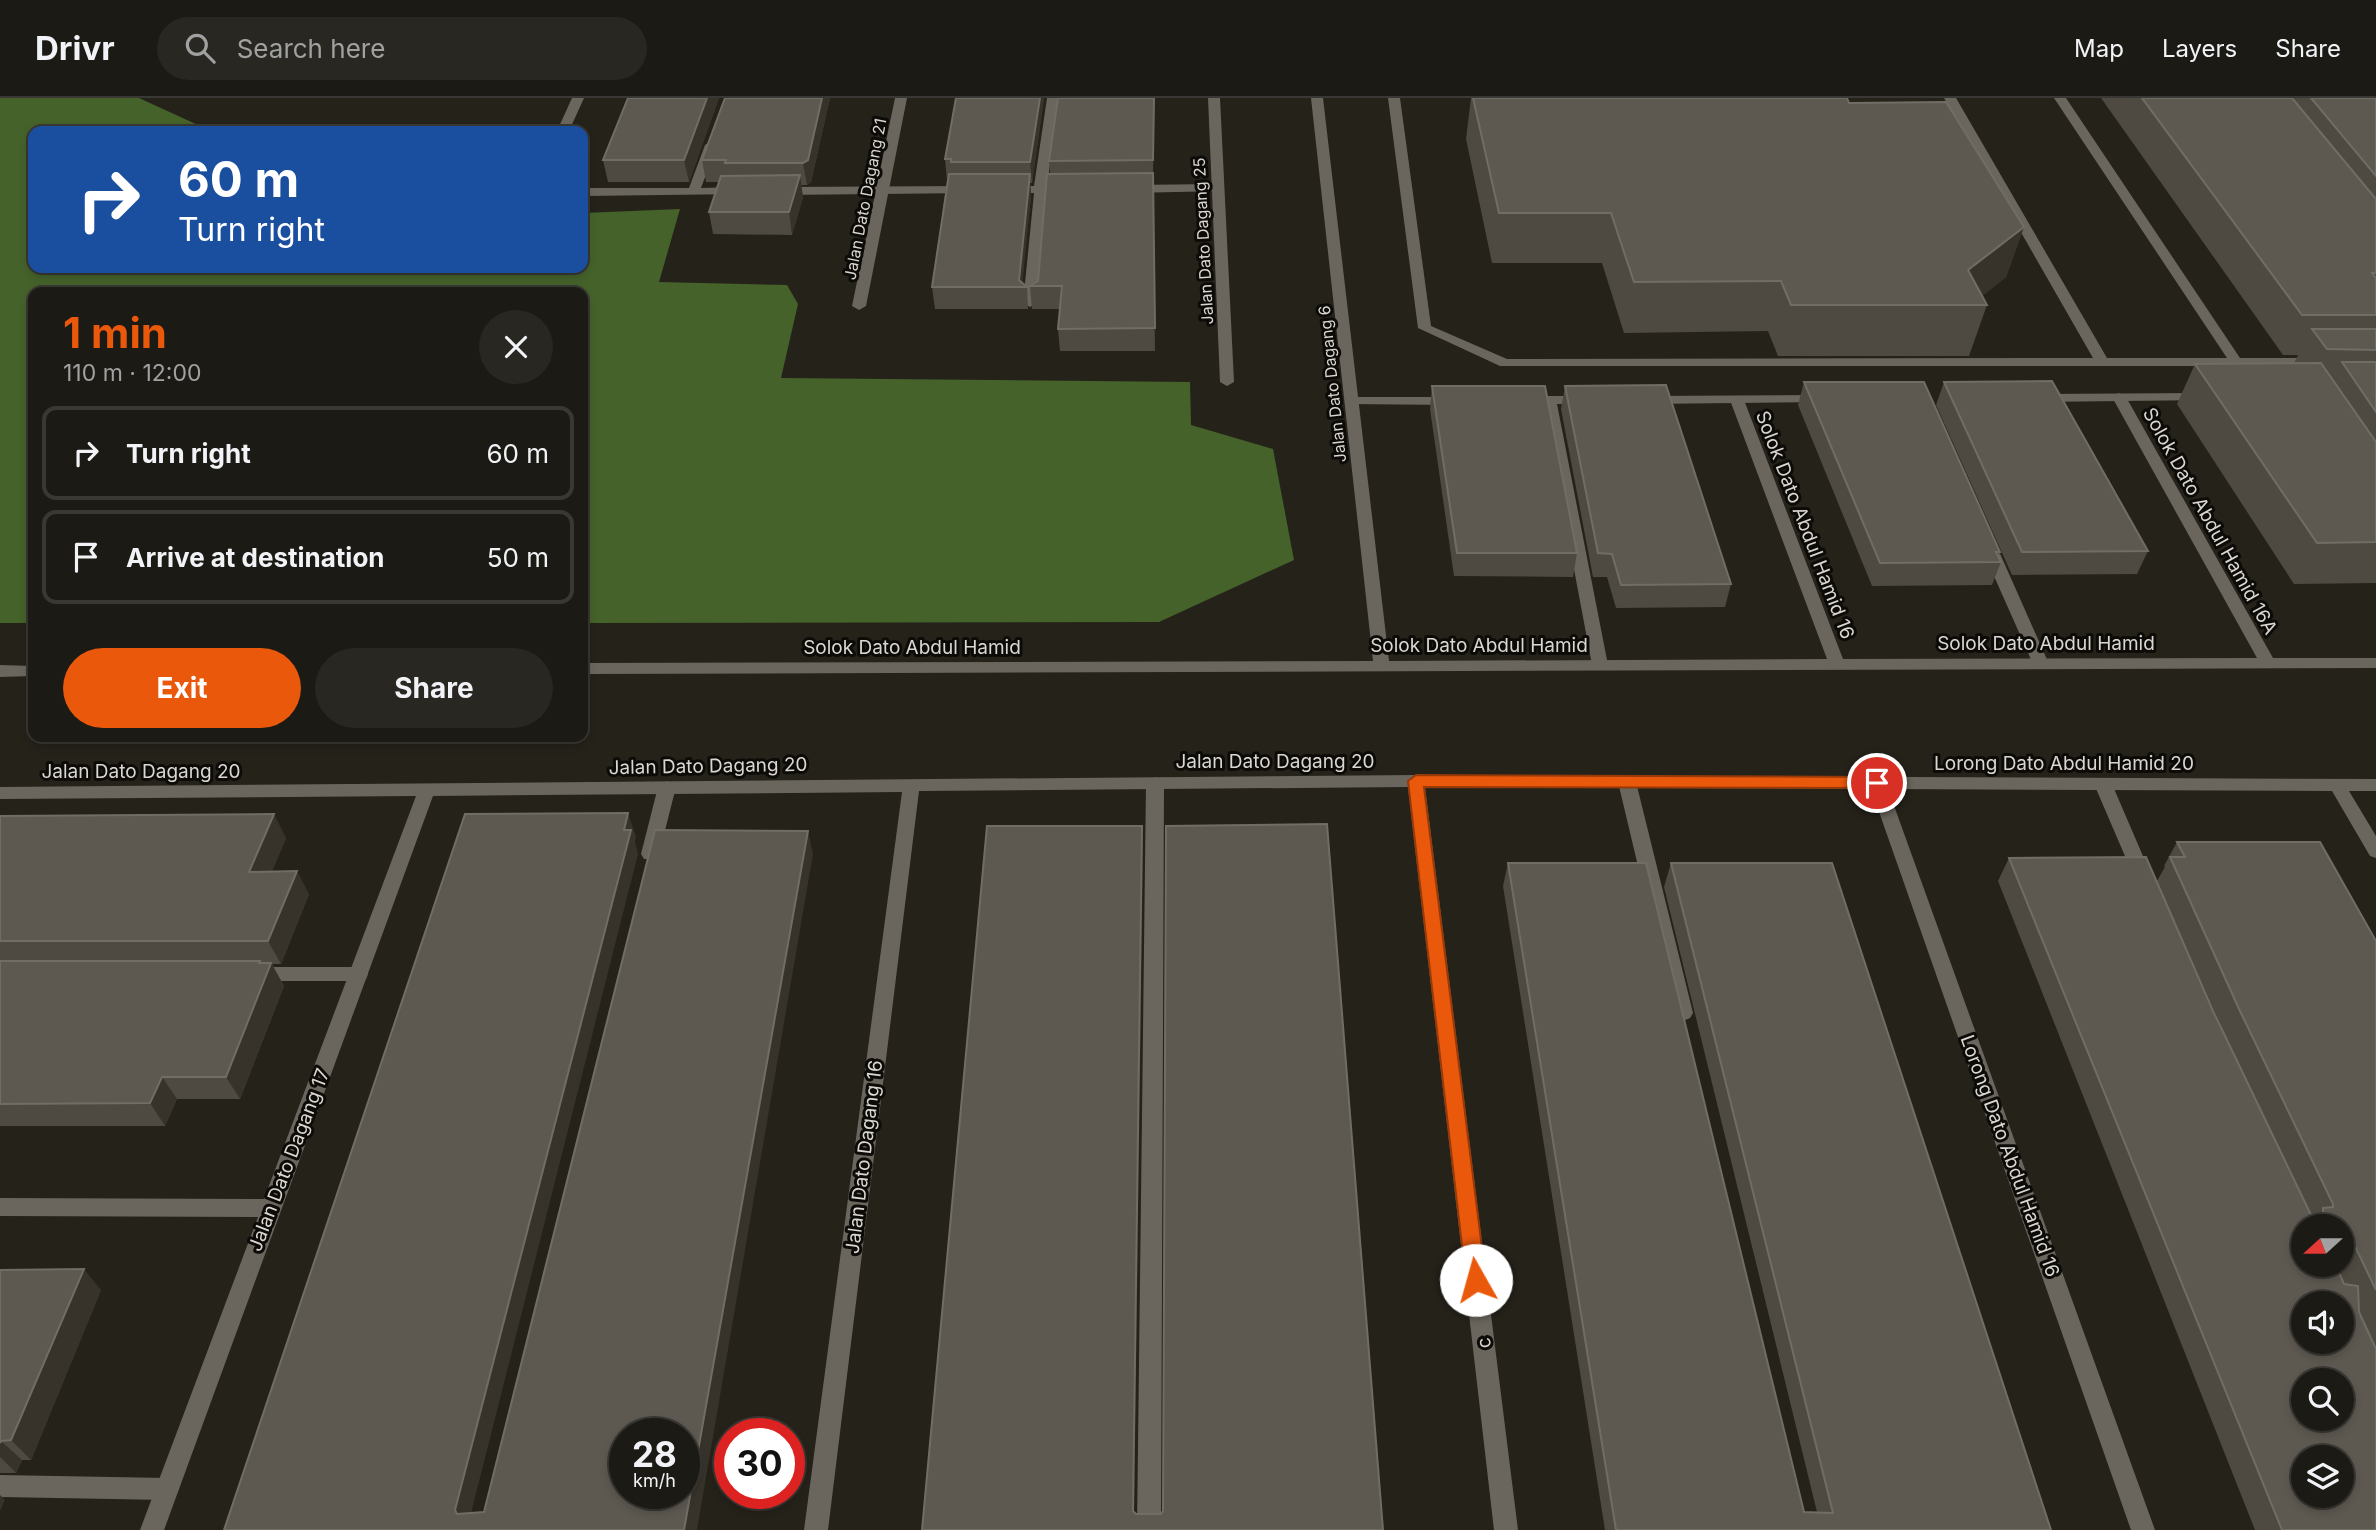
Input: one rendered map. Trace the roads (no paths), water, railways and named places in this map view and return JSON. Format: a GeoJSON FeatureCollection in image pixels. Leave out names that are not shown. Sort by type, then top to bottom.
{"type":"FeatureCollection","features":[{"type":"Feature","properties":{"kind":"street"},"geometry":{"type":"LineString","coordinates":[[566,126],[578,98]]}},
{"type":"Feature","properties":{"kind":"street","name":"Jalan Dato Dagang 21"},"geometry":{"type":"LineString","coordinates":[[859,306],[901,98]]}},
{"type":"Feature","properties":{"kind":"street"},"geometry":{"type":"LineString","coordinates":[[1030,303],[1040,190],[1053,98]]}},
{"type":"Feature","properties":{"kind":"street","name":"Jalan Dato Dagang 25"},"geometry":{"type":"LineString","coordinates":[[1214,98],[1227,382]]}},
{"type":"Feature","properties":{"kind":"street","name":"Jalan Dato Dagang 6"},"geometry":{"type":"LineString","coordinates":[[1318,98],[1382,666]]}},
{"type":"Feature","properties":{"kind":"street"},"geometry":{"type":"LineString","coordinates":[[1394,98],[1425,328],[1506,362],[2338,362]]}},
{"type":"Feature","properties":{"kind":"street"},"geometry":{"type":"LineString","coordinates":[[1950,98],[2102,362]]}},
{"type":"Feature","properties":{"kind":"street"},"geometry":{"type":"LineString","coordinates":[[2060,98],[2236,362]]}},
{"type":"Feature","properties":{"kind":"street"},"geometry":{"type":"LineString","coordinates":[[694,191],[715,133]]}},
{"type":"Feature","properties":{"kind":"street"},"geometry":{"type":"LineString","coordinates":[[1122,189],[1218,188]]}},
{"type":"Feature","properties":{"kind":"street"},"geometry":{"type":"LineString","coordinates":[[588,192],[1081,189]]}},
{"type":"Feature","properties":{"kind":"street","name":"Solok Dato Abdul Hamid 16A"},"geometry":{"type":"LineString","coordinates":[[2119,397],[2268,663]]}},
{"type":"Feature","properties":{"kind":"street"},"geometry":{"type":"LineString","coordinates":[[2021,398],[2212,397]]}},
{"type":"Feature","properties":{"kind":"street"},"geometry":{"type":"LineString","coordinates":[[1630,400],[1830,399]]}},
{"type":"Feature","properties":{"kind":"street"},"geometry":{"type":"LineString","coordinates":[[1510,400],[1603,400]]}},
{"type":"Feature","properties":{"kind":"street"},"geometry":{"type":"LineString","coordinates":[[1549,400],[1600,665]]}},
{"type":"Feature","properties":{"kind":"street","name":"Solok Dato Abdul Hamid 16"},"geometry":{"type":"LineString","coordinates":[[1737,400],[1837,664]]}},
{"type":"Feature","properties":{"kind":"street"},"geometry":{"type":"LineString","coordinates":[[1352,401],[1470,401]]}},
{"type":"Feature","properties":{"kind":"street"},"geometry":{"type":"LineString","coordinates":[[1985,537],[2041,664]]}},
{"type":"Feature","properties":{"kind":"street","name":"Solok Dato Abdul Hamid"},"geometry":{"type":"LineString","coordinates":[[588,669],[2376,663]]}},
{"type":"Feature","properties":{"kind":"street"},"geometry":{"type":"LineString","coordinates":[[0,671],[28,671]]}},
{"type":"Feature","properties":{"kind":"street","name":"Lorong Dato Abdul Hamid 20"},"geometry":{"type":"LineString","coordinates":[[1416,781],[2376,785]]}},
{"type":"Feature","properties":{"kind":"street","name":"Jalan Dato Dagang 20"},"geometry":{"type":"LineString","coordinates":[[0,793],[1416,781]]}},
{"type":"Feature","properties":{"kind":"street","name":"c"},"geometry":{"type":"LineString","coordinates":[[1416,781],[1506,1530]]}},
{"type":"Feature","properties":{"kind":"street"},"geometry":{"type":"LineString","coordinates":[[1627,782],[1687,1032]]}},
{"type":"Feature","properties":{"kind":"street"},"geometry":{"type":"LineString","coordinates":[[1149,1530],[1155,783]]}},
{"type":"Feature","properties":{"kind":"street","name":"Lorong Dato Abdul Hamid 16"},"geometry":{"type":"LineString","coordinates":[[1877,783],[2143,1530]]}},
{"type":"Feature","properties":{"kind":"street"},"geometry":{"type":"LineString","coordinates":[[2103,784],[2152,897]]}},
{"type":"Feature","properties":{"kind":"street","name":"Jalan Dato Dagang 16"},"geometry":{"type":"LineString","coordinates":[[816,1530],[911,785]]}},
{"type":"Feature","properties":{"kind":"street"},"geometry":{"type":"LineString","coordinates":[[2337,785],[2376,851]]}},
{"type":"Feature","properties":{"kind":"street"},"geometry":{"type":"LineString","coordinates":[[647,868],[667,787]]}},
{"type":"Feature","properties":{"kind":"street","name":"Jalan Dato Dagang 17"},"geometry":{"type":"LineString","coordinates":[[152,1530],[428,789]]}},
{"type":"Feature","properties":{"kind":"street"},"geometry":{"type":"LineString","coordinates":[[238,974],[359,974]]}},
{"type":"Feature","properties":{"kind":"street"},"geometry":{"type":"LineString","coordinates":[[0,1207],[271,1208]]}},
{"type":"Feature","properties":{"kind":"street"},"geometry":{"type":"LineString","coordinates":[[0,1486],[167,1489]]}}]}
